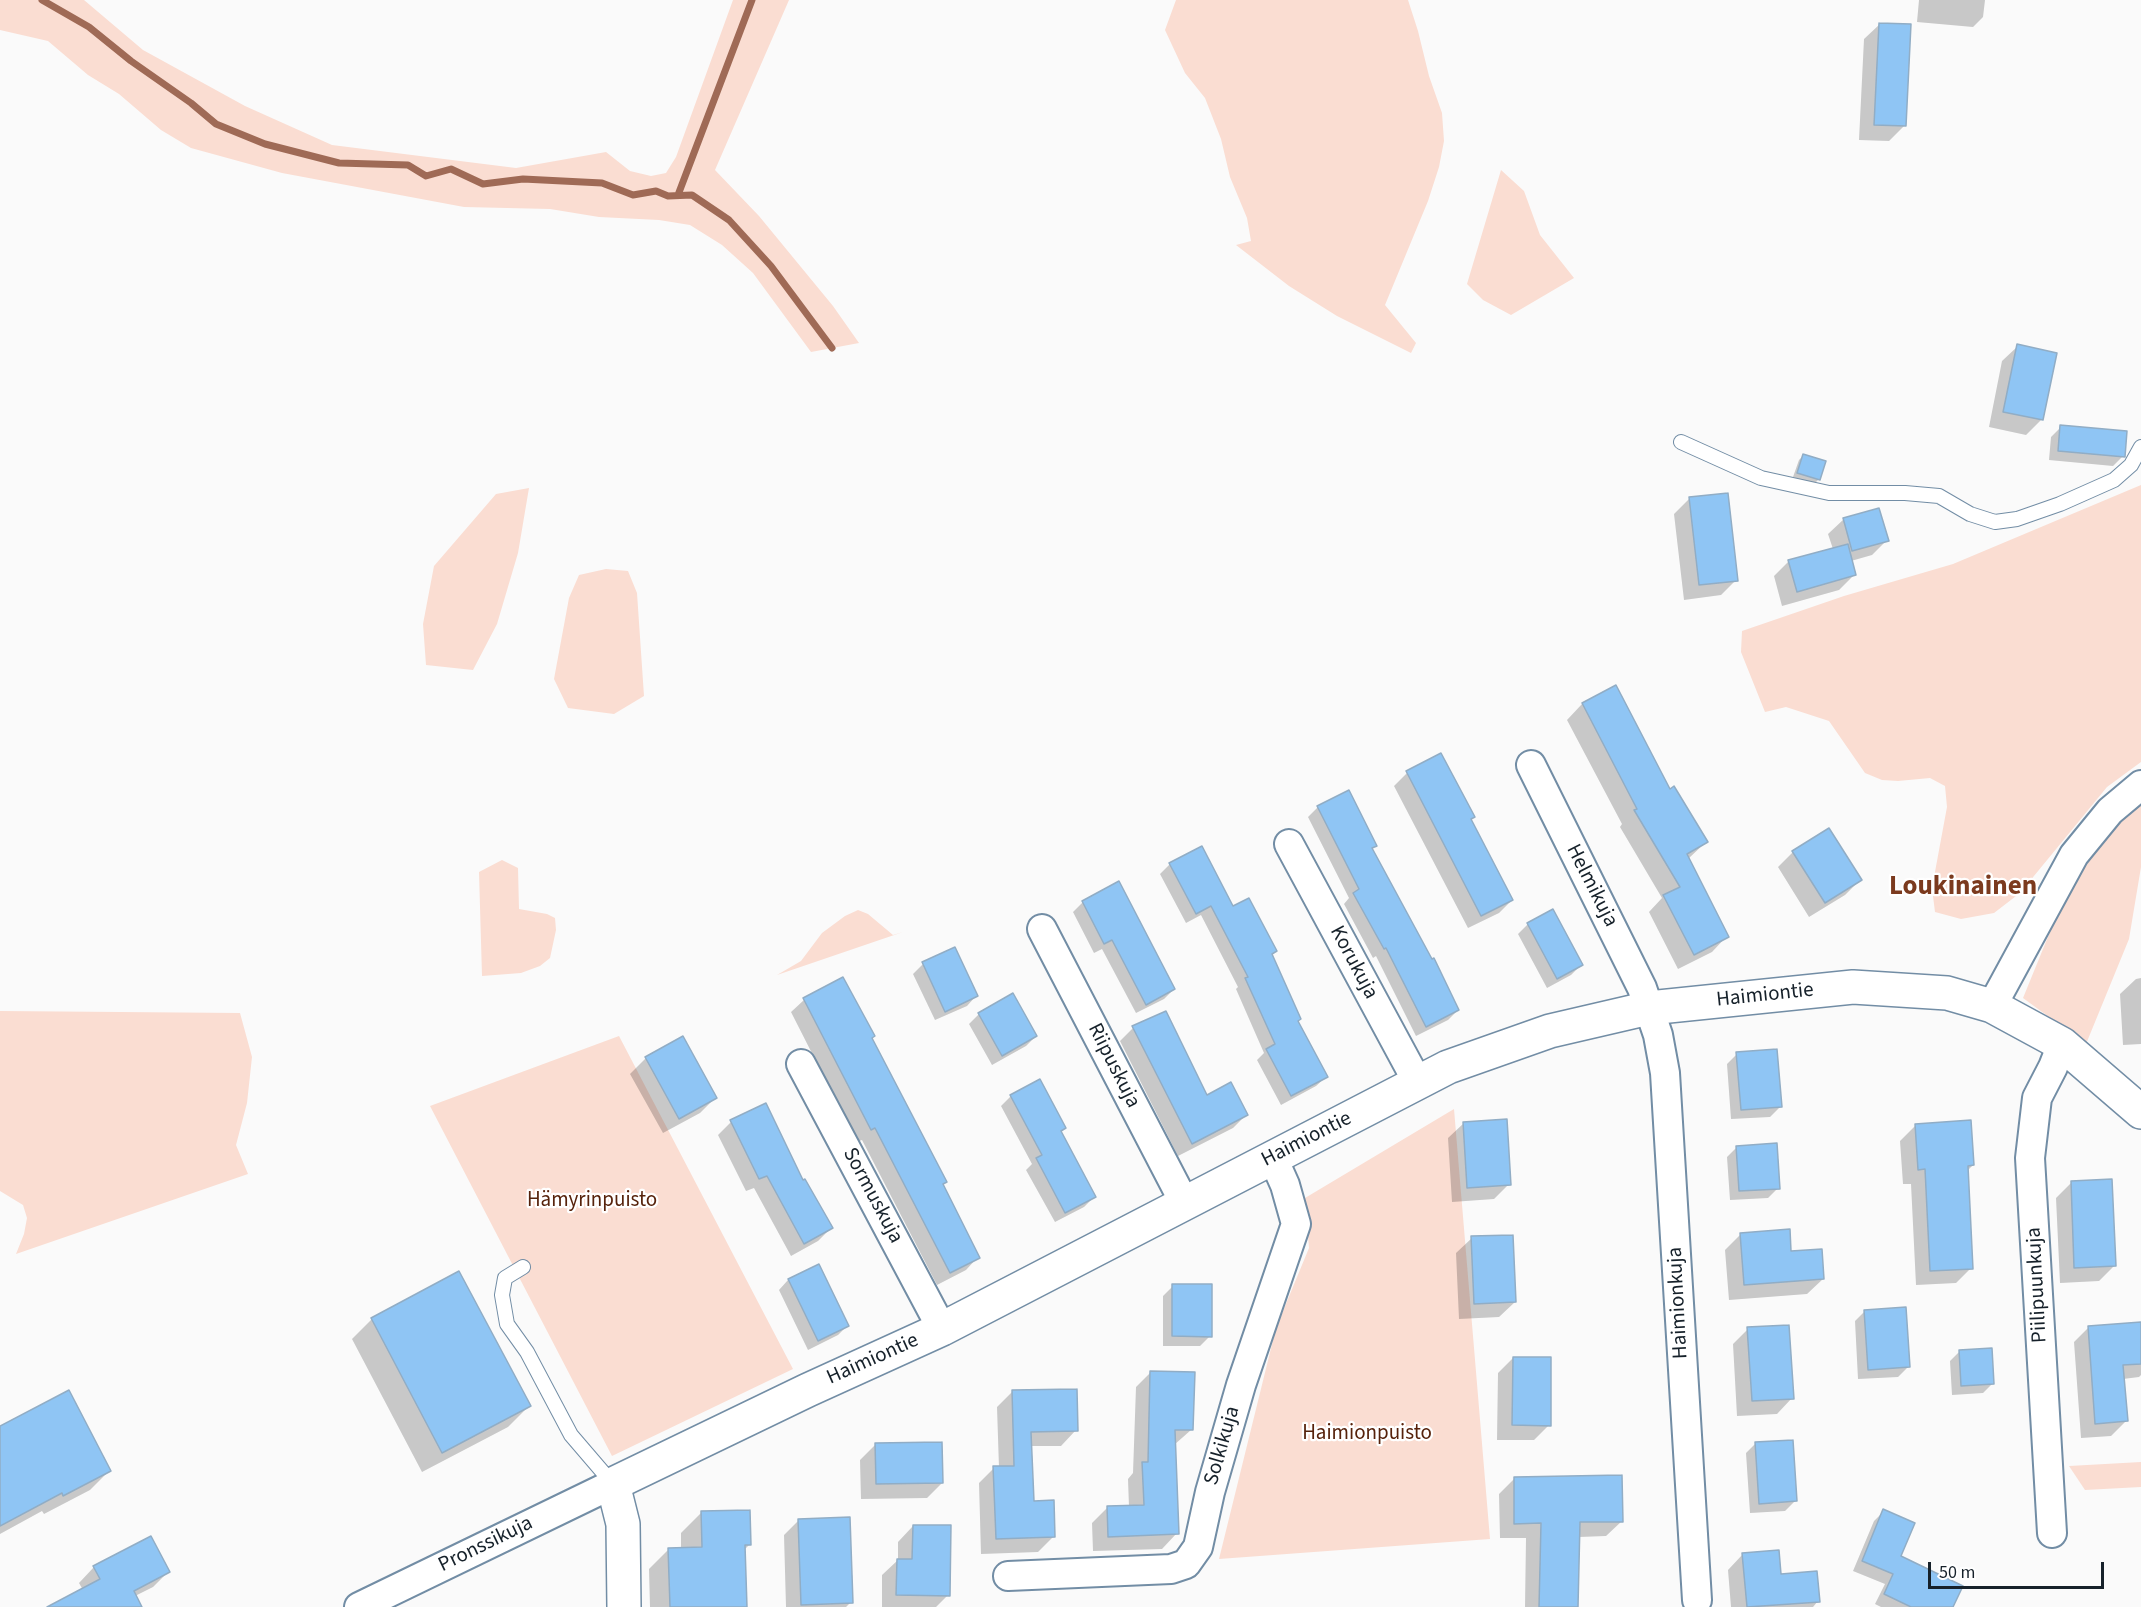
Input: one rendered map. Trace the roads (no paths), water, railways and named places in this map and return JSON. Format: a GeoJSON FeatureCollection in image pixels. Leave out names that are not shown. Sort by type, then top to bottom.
{"type":"FeatureCollection","features":[{"type":"Feature","properties":{"kind":"street","name":"Helmikuja"},"geometry":{"type":"LineString","coordinates":[[1531,765],[1642,988],[1649,1008]]}},
{"type":"Feature","properties":{"kind":"street"},"geometry":{"type":"LineString","coordinates":[[1992,1006],[2074,855],[2110,811],[2141,785]]}},
{"type":"Feature","properties":{"kind":"street","name":"Korukuja"},"geometry":{"type":"LineString","coordinates":[[1289,843],[1418,1083]]}},
{"type":"Feature","properties":{"kind":"street","name":"Riipuskuja"},"geometry":{"type":"LineString","coordinates":[[1042,929],[1185,1204]]}},
{"type":"Feature","properties":{"kind":"street","name":"Haimiontie"},"geometry":{"type":"LineString","coordinates":[[613,1484],[808,1390],[942,1329],[1448,1067],[1551,1031],[1649,1008],[1853,987],[1947,993],[1992,1006],[2062,1044],[2141,1112]]}},
{"type":"Feature","properties":{"kind":"street","name":"Haimionkuja"},"geometry":{"type":"LineString","coordinates":[[1649,1008],[1658,1035],[1665,1073],[1696,1600]]}},
{"type":"Feature","properties":{"kind":"street","name":"Piilipuunkuja"},"geometry":{"type":"LineString","coordinates":[[2052,1533],[2030,1158],[2037,1098],[2062,1044]]}},
{"type":"Feature","properties":{"kind":"street","name":"Sormuskuja"},"geometry":{"type":"LineString","coordinates":[[801,1064],[942,1329]]}},
{"type":"Feature","properties":{"kind":"street","name":"Solkikuja"},"geometry":{"type":"LineString","coordinates":[[1008,1576],[1171,1569],[1186,1564],[1198,1547],[1210,1491],[1241,1385],[1296,1224],[1285,1185],[1273,1158]]}},
{"type":"Feature","properties":{"kind":"street"},"geometry":{"type":"LineString","coordinates":[[613,1484],[623,1524],[624,1607]]}},
{"type":"Feature","properties":{"kind":"street","name":"Pronssikuja"},"geometry":{"type":"LineString","coordinates":[[358,1607],[613,1484]]}},
{"type":"Feature","properties":{"kind":"lane"},"geometry":{"type":"LineString","coordinates":[[1681,442],[1761,477],[1829,493],[1905,493],[1939,496],[1970,514],[1995,522],[2017,519],[2049,508],[2115,480],[2131,465],[2141,447]]}},
{"type":"Feature","properties":{"kind":"lane"},"geometry":{"type":"LineString","coordinates":[[523,1267],[504,1278],[502,1295],[507,1324],[527,1352],[571,1435],[613,1484]]}},
{"type":"Feature","properties":{"kind":"waterway"},"geometry":{"type":"LineString","coordinates":[[42,0],[89,27],[216,124],[265,144],[339,163],[408,165],[426,176],[451,169],[483,184],[523,179],[602,183],[633,195],[656,191],[668,196],[692,195],[729,220],[771,266],[832,348]]}},
{"type":"Feature","properties":{"kind":"waterway"},"geometry":{"type":"LineString","coordinates":[[678,195],[752,0]]}},
{"type":"Feature","properties":{"kind":"district","name":"Loukinainen"},"geometry":{"type":"Point","coordinates":[1963,888]}},
{"type":"Feature","properties":{"kind":"park label","name":"Hämyrinpuisto"},"geometry":{"type":"Point","coordinates":[592,1201]}},
{"type":"Feature","properties":{"kind":"park label","name":"Haimionpuisto"},"geometry":{"type":"Point","coordinates":[1367,1434]}}]}
